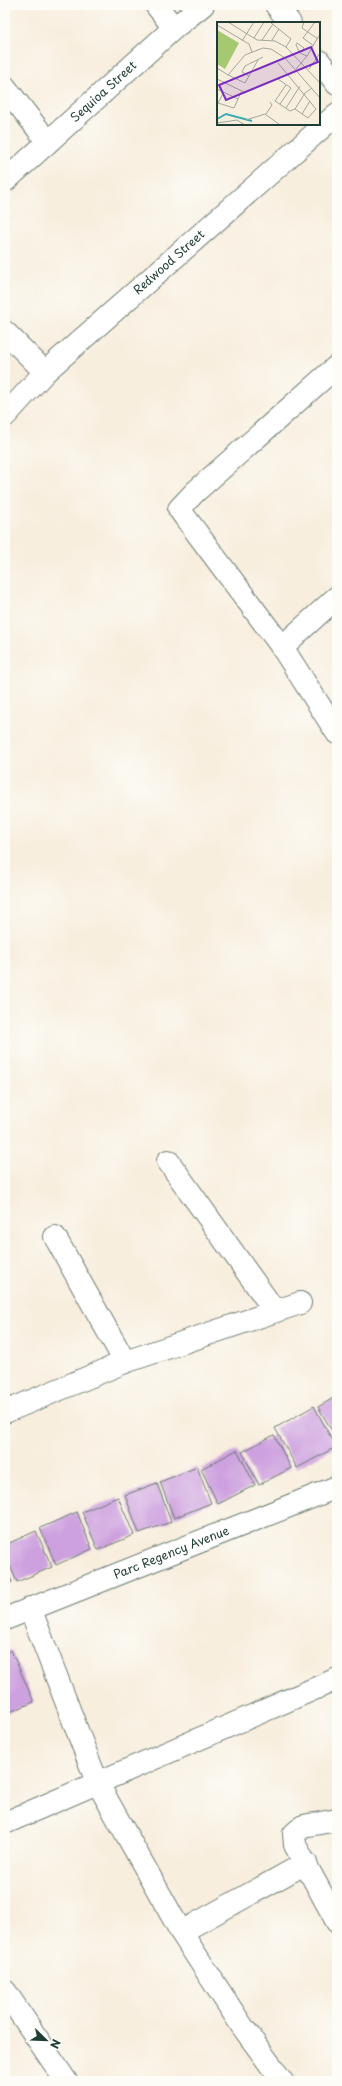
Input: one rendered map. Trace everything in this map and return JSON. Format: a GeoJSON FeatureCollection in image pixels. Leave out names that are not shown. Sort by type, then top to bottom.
{"type":"FeatureCollection","features":[{"type":"Feature","properties":{"kind":"street"},"geometry":{"type":"LineString","coordinates":[[156,5],[174,28]]}},
{"type":"Feature","properties":{"kind":"street","name":"Sequioa Street"},"geometry":{"type":"LineString","coordinates":[[5,181],[174,28],[203,5]]}},
{"type":"Feature","properties":{"kind":"street"},"geometry":{"type":"LineString","coordinates":[[276,5],[289,22]]}},
{"type":"Feature","properties":{"kind":"street"},"geometry":{"type":"LineString","coordinates":[[320,62],[337,84]]}},
{"type":"Feature","properties":{"kind":"street"},"geometry":{"type":"LineString","coordinates":[[5,87],[48,142]]}},
{"type":"Feature","properties":{"kind":"street","name":"Redwood Street"},"geometry":{"type":"LineString","coordinates":[[5,416],[45,372],[337,114]]}},
{"type":"Feature","properties":{"kind":"street"},"geometry":{"type":"LineString","coordinates":[[5,332],[45,372]]}},
{"type":"Feature","properties":{"kind":"street"},"geometry":{"type":"LineString","coordinates":[[337,366],[195,492],[178,509],[282,647],[337,733]]}},
{"type":"Feature","properties":{"kind":"street"},"geometry":{"type":"LineString","coordinates":[[282,647],[337,597]]}},
{"type":"Feature","properties":{"kind":"street"},"geometry":{"type":"LineString","coordinates":[[168,1161],[274,1310]]}},
{"type":"Feature","properties":{"kind":"street"},"geometry":{"type":"LineString","coordinates":[[55,1237],[125,1362]]}},
{"type":"Feature","properties":{"kind":"street"},"geometry":{"type":"LineString","coordinates":[[5,1412],[125,1362],[274,1310],[300,1303]]}},
{"type":"Feature","properties":{"kind":"street","name":"Parc Regency Avenue"},"geometry":{"type":"LineString","coordinates":[[5,1619],[337,1487]]}},
{"type":"Feature","properties":{"kind":"street"},"geometry":{"type":"LineString","coordinates":[[30,1608],[97,1782],[181,1932],[242,2026],[282,2081]]}},
{"type":"Feature","properties":{"kind":"street"},"geometry":{"type":"LineString","coordinates":[[5,1823],[97,1782],[337,1680]]}},
{"type":"Feature","properties":{"kind":"street"},"geometry":{"type":"LineString","coordinates":[[337,1820],[303,1826],[294,1834],[295,1845],[337,1922]]}},
{"type":"Feature","properties":{"kind":"street"},"geometry":{"type":"LineString","coordinates":[[181,1932],[306,1863]]}},
{"type":"Feature","properties":{"kind":"street"},"geometry":{"type":"LineString","coordinates":[[5,1991],[66,2081]]}},
{"type":"Feature","properties":{"kind":"building"},"geometry":{"type":"Polygon","coordinates":[[[337,1396],[337,1439],[318,1407],[337,1396]]]}},
{"type":"Feature","properties":{"kind":"building"},"geometry":{"type":"Polygon","coordinates":[[[314,1406],[336,1447],[297,1468],[275,1428],[314,1406]]]}},
{"type":"Feature","properties":{"kind":"building"},"geometry":{"type":"Polygon","coordinates":[[[274,1435],[291,1468],[259,1485],[242,1452],[274,1435]]]}},
{"type":"Feature","properties":{"kind":"building"},"geometry":{"type":"Polygon","coordinates":[[[237,1450],[255,1485],[218,1504],[201,1469],[237,1450]]]}},
{"type":"Feature","properties":{"kind":"building"},"geometry":{"type":"Polygon","coordinates":[[[197,1467],[211,1503],[174,1518],[160,1482],[197,1467]]]}},
{"type":"Feature","properties":{"kind":"building"},"geometry":{"type":"Polygon","coordinates":[[[157,1483],[171,1522],[139,1533],[125,1495],[157,1483]]]}},
{"type":"Feature","properties":{"kind":"building"},"geometry":{"type":"Polygon","coordinates":[[[118,1497],[134,1535],[98,1550],[82,1512],[118,1497]]]}},
{"type":"Feature","properties":{"kind":"building"},"geometry":{"type":"Polygon","coordinates":[[[77,1512],[92,1549],[56,1565],[40,1528],[77,1512]]]}},
{"type":"Feature","properties":{"kind":"building"},"geometry":{"type":"Polygon","coordinates":[[[36,1531],[52,1567],[17,1582],[5,1554],[5,1545],[36,1531]]]}},
{"type":"Feature","properties":{"kind":"building"},"geometry":{"type":"Polygon","coordinates":[[[5,1565],[12,1582],[5,1585],[5,1565]]]}},
{"type":"Feature","properties":{"kind":"building"},"geometry":{"type":"Polygon","coordinates":[[[11,1650],[34,1702],[5,1714],[5,1653],[11,1650]]]}}]}
